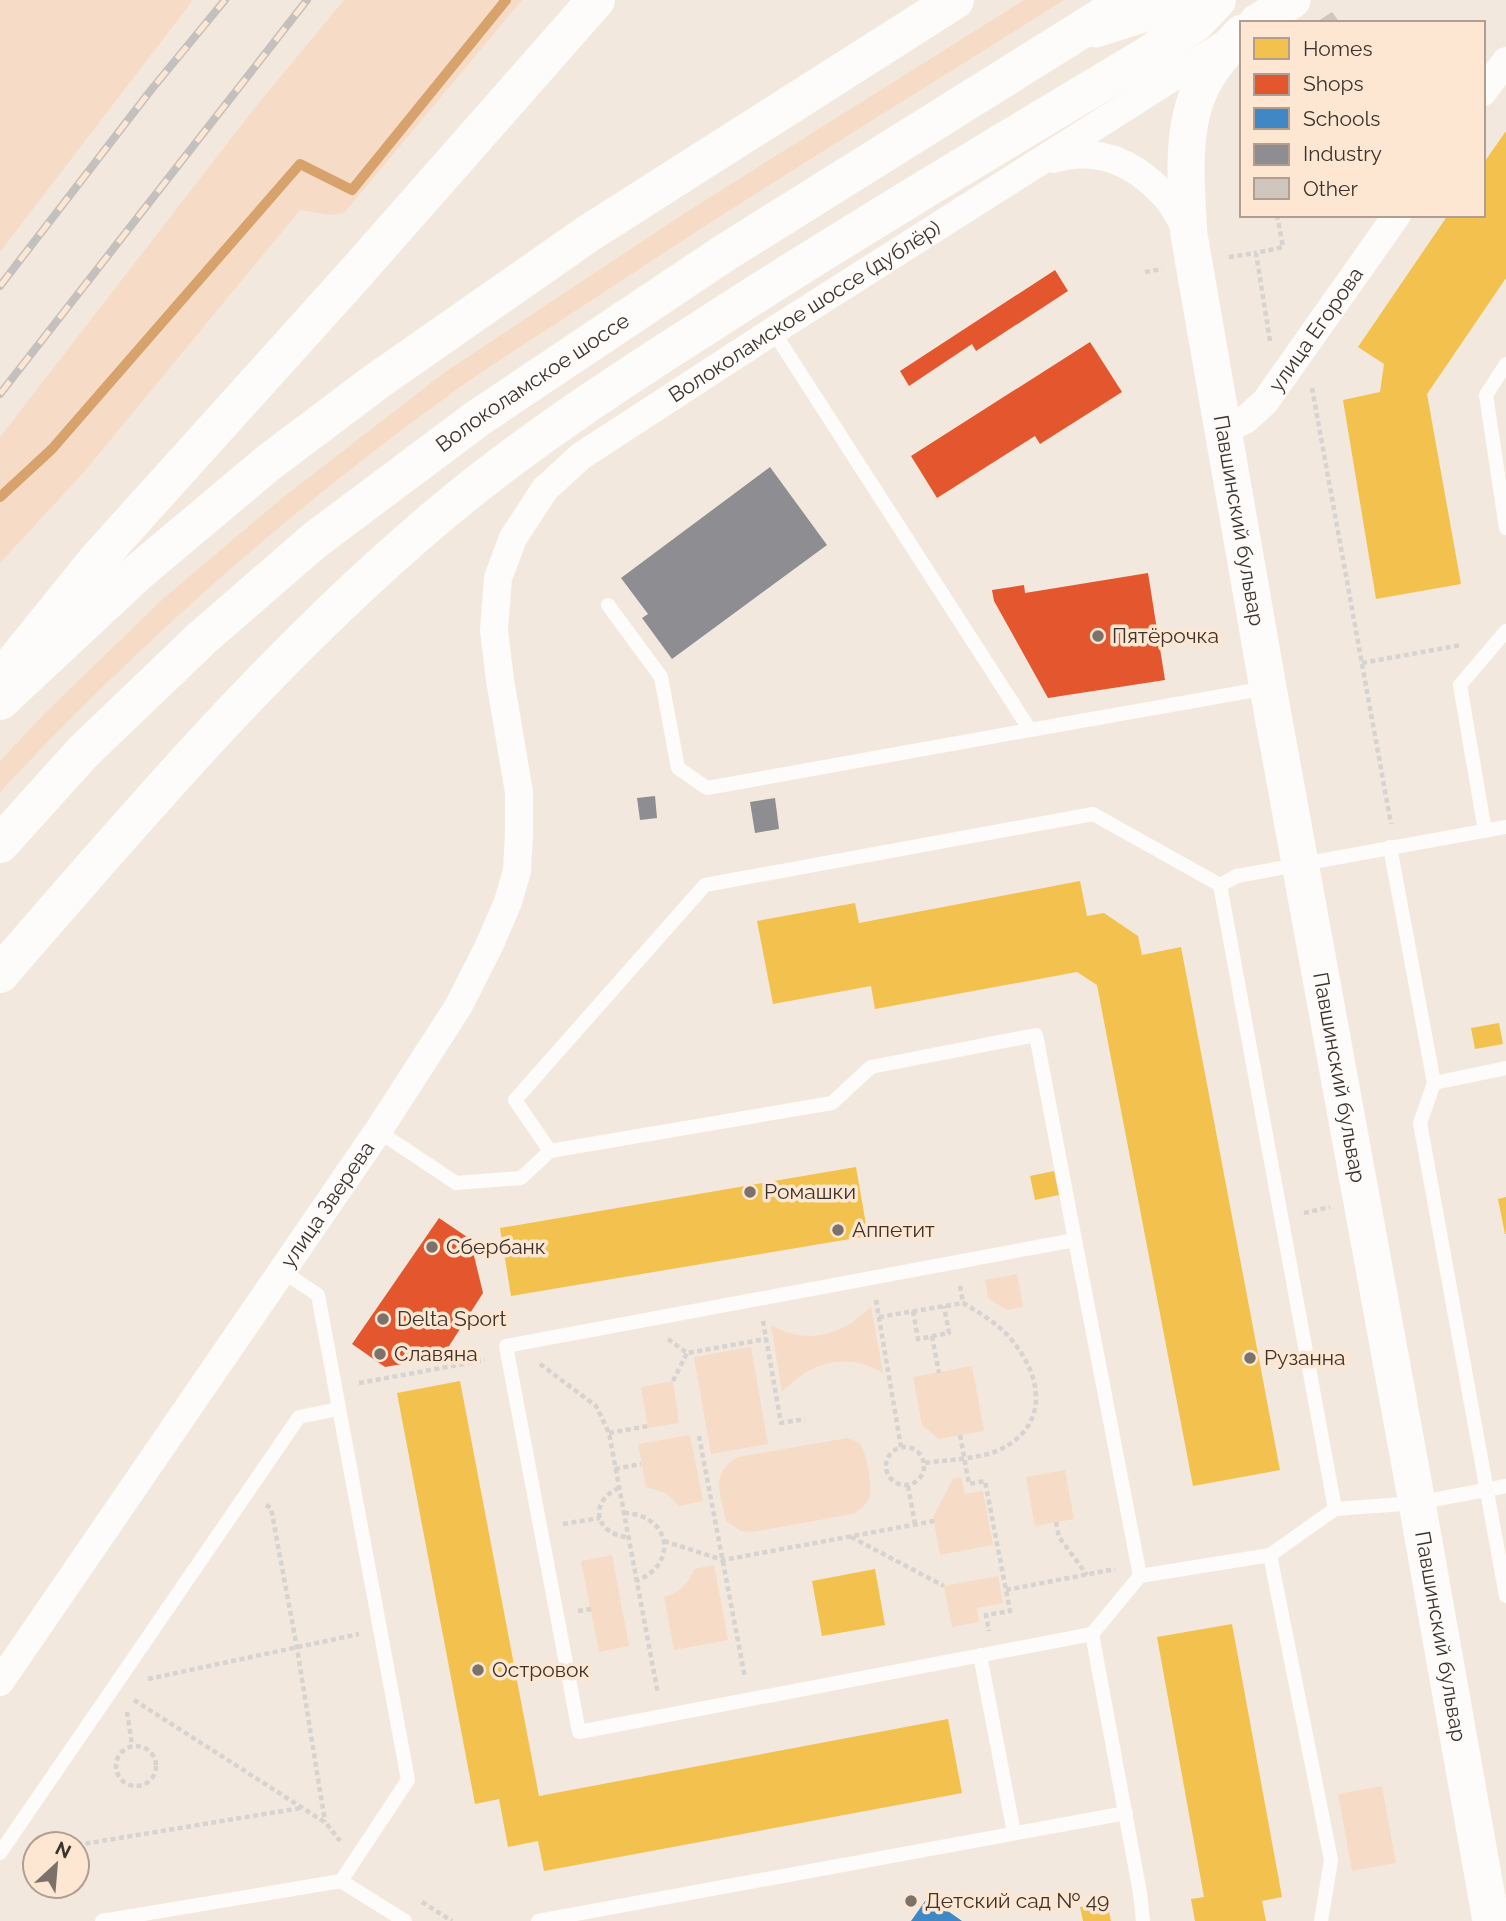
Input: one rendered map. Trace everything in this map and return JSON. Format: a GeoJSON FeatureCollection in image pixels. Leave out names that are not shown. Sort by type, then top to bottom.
{"type":"FeatureCollection","features":[{"type":"Feature","properties":{"kind":"main road"},"geometry":{"type":"LineString","coordinates":[[0,680],[97,560],[353,276],[596,0]]}},
{"type":"Feature","properties":{"kind":"main road"},"geometry":{"type":"LineString","coordinates":[[0,701],[136,574],[268,463],[377,381],[589,233],[955,0]]}},
{"type":"Feature","properties":{"kind":"main road","name":"Волоколамское шоссе"},"geometry":{"type":"LineString","coordinates":[[0,844],[103,733],[202,638],[326,531],[478,418],[715,259],[1129,0]]}},
{"type":"Feature","properties":{"kind":"main road"},"geometry":{"type":"LineString","coordinates":[[0,974],[217,726],[345,596],[434,518],[595,397],[844,237],[1150,54],[1195,23],[1217,0]]}},
{"type":"Feature","properties":{"kind":"street"},"geometry":{"type":"LineString","coordinates":[[1070,37],[1186,0]]}},
{"type":"Feature","properties":{"kind":"street"},"geometry":{"type":"LineString","coordinates":[[1260,21],[1292,0]]}},
{"type":"Feature","properties":{"kind":"street","name":"Волоколамское шоссе (дублёр)"},"geometry":{"type":"LineString","coordinates":[[500,680],[494,630],[498,578],[513,538],[545,489],[581,456],[1240,34]]}},
{"type":"Feature","properties":{"kind":"street","name":"Павшинский бульвар"},"geometry":{"type":"LineString","coordinates":[[1240,34],[1201,86],[1190,122],[1186,174],[1189,235],[1268,688],[1491,1921]]}},
{"type":"Feature","properties":{"kind":"street"},"geometry":{"type":"LineString","coordinates":[[1485,89],[1506,61]]}},
{"type":"Feature","properties":{"kind":"street","name":"Павшинский бульвар"},"geometry":{"type":"LineString","coordinates":[[1037,164],[1073,153],[1094,153],[1119,162],[1145,178],[1167,198],[1189,235]]}},
{"type":"Feature","properties":{"kind":"street","name":"улица Егорова"},"geometry":{"type":"LineString","coordinates":[[1224,430],[1245,420],[1265,402],[1395,217]]}},
{"type":"Feature","properties":{"kind":"street","name":"улица Зверева"},"geometry":{"type":"LineString","coordinates":[[0,1682],[378,1131],[458,1007],[503,913],[517,871],[519,792],[500,680]]}},
{"type":"Feature","properties":{"kind":"lane"},"geometry":{"type":"LineString","coordinates":[[773,331],[1031,730]]}},
{"type":"Feature","properties":{"kind":"lane"},"geometry":{"type":"LineString","coordinates":[[1506,364],[1486,395],[1506,528]]}},
{"type":"Feature","properties":{"kind":"lane"},"geometry":{"type":"LineString","coordinates":[[608,606],[661,677],[677,768],[706,788],[1268,688]]}},
{"type":"Feature","properties":{"kind":"lane"},"geometry":{"type":"LineString","coordinates":[[1485,831],[1460,685],[1503,634]]}},
{"type":"Feature","properties":{"kind":"lane"},"geometry":{"type":"LineString","coordinates":[[550,1151],[515,1100],[705,885],[1093,814],[1220,885]]}},
{"type":"Feature","properties":{"kind":"lane"},"geometry":{"type":"LineString","coordinates":[[1220,885],[1237,876],[1506,827]]}},
{"type":"Feature","properties":{"kind":"lane"},"geometry":{"type":"LineString","coordinates":[[1393,846],[1434,1083],[1420,1123],[1506,1596]]}},
{"type":"Feature","properties":{"kind":"lane"},"geometry":{"type":"LineString","coordinates":[[1220,885],[1335,1509]]}},
{"type":"Feature","properties":{"kind":"lane"},"geometry":{"type":"LineString","coordinates":[[378,1131],[456,1183],[521,1178],[550,1151],[832,1103],[871,1067],[1036,1035],[1139,1571]]}},
{"type":"Feature","properties":{"kind":"lane"},"geometry":{"type":"LineString","coordinates":[[1434,1083],[1506,1068]]}},
{"type":"Feature","properties":{"kind":"lane"},"geometry":{"type":"LineString","coordinates":[[1075,1240],[506,1346],[579,1732],[1092,1634],[1139,1571],[1270,1555],[1335,1509],[1417,1503],[1506,1486]]}},
{"type":"Feature","properties":{"kind":"lane"},"geometry":{"type":"LineString","coordinates":[[282,1271],[318,1295],[408,1780],[341,1881]]}},
{"type":"Feature","properties":{"kind":"lane"},"geometry":{"type":"LineString","coordinates":[[0,1853],[118,1690],[246,1492],[299,1417],[338,1409]]}},
{"type":"Feature","properties":{"kind":"lane"},"geometry":{"type":"LineString","coordinates":[[1270,1555],[1331,1860],[1321,1921]]}},
{"type":"Feature","properties":{"kind":"lane"},"geometry":{"type":"LineString","coordinates":[[1092,1634],[1126,1813],[1143,1921]]}},
{"type":"Feature","properties":{"kind":"lane"},"geometry":{"type":"LineString","coordinates":[[987,1653],[1014,1833]]}},
{"type":"Feature","properties":{"kind":"lane"},"geometry":{"type":"LineString","coordinates":[[538,1921],[1126,1813]]}},
{"type":"Feature","properties":{"kind":"lane"},"geometry":{"type":"LineString","coordinates":[[102,1921],[341,1881],[405,1921]]}},
{"type":"Feature","properties":{"kind":"path"},"geometry":{"type":"LineString","coordinates":[[1220,259],[1283,247],[1278,217]]}},
{"type":"Feature","properties":{"kind":"path"},"geometry":{"type":"LineString","coordinates":[[1256,253],[1271,346]]}},
{"type":"Feature","properties":{"kind":"path"},"geometry":{"type":"LineString","coordinates":[[1145,272],[1166,268]]}},
{"type":"Feature","properties":{"kind":"path"},"geometry":{"type":"LineString","coordinates":[[1311,383],[1393,846]]}},
{"type":"Feature","properties":{"kind":"path"},"geometry":{"type":"LineString","coordinates":[[1362,663],[1503,634]]}},
{"type":"Feature","properties":{"kind":"path"},"geometry":{"type":"LineString","coordinates":[[1281,1219],[1337,1205]]}},
{"type":"Feature","properties":{"kind":"path"},"geometry":{"type":"LineString","coordinates":[[872,1278],[901,1447]]}},
{"type":"Feature","properties":{"kind":"path"},"geometry":{"type":"LineString","coordinates":[[759,1299],[781,1423],[805,1419]]}},
{"type":"Feature","properties":{"kind":"path"},"geometry":{"type":"LineString","coordinates":[[879,1317],[963,1303],[986,1317],[1010,1339],[1025,1360],[1034,1380],[1036,1415],[1027,1429],[1013,1442],[996,1452],[924,1463]]}},
{"type":"Feature","properties":{"kind":"path"},"geometry":{"type":"LineString","coordinates":[[913,1311],[918,1339],[948,1333],[944,1306]]}},
{"type":"Feature","properties":{"kind":"path"},"geometry":{"type":"LineString","coordinates":[[643,1321],[687,1353],[766,1339]]}},
{"type":"Feature","properties":{"kind":"path"},"geometry":{"type":"LineString","coordinates":[[932,1336],[939,1373]]}},
{"type":"Feature","properties":{"kind":"path"},"geometry":{"type":"LineString","coordinates":[[673,1381],[687,1353]]}},
{"type":"Feature","properties":{"kind":"path"},"geometry":{"type":"LineString","coordinates":[[609,1433],[648,1426]]}},
{"type":"Feature","properties":{"kind":"path"},"geometry":{"type":"LineString","coordinates":[[960,1435],[969,1484],[985,1481],[1010,1611],[986,1615],[987,1653]]}},
{"type":"Feature","properties":{"kind":"path"},"geometry":{"type":"LineString","coordinates":[[699,1436],[749,1699]]}},
{"type":"Feature","properties":{"kind":"path"},"geometry":{"type":"LineString","coordinates":[[901,1447],[912,1448],[920,1454],[924,1463],[923,1473],[917,1482],[908,1486],[898,1485],[889,1479],[885,1470],[886,1459],[892,1451],[901,1447]]}},
{"type":"Feature","properties":{"kind":"path"},"geometry":{"type":"LineString","coordinates":[[615,1469],[641,1464]]}},
{"type":"Feature","properties":{"kind":"path"},"geometry":{"type":"LineString","coordinates":[[908,1486],[915,1524]]}},
{"type":"Feature","properties":{"kind":"path"},"geometry":{"type":"LineString","coordinates":[[619,1488],[608,1492],[601,1501],[600,1518],[607,1531],[628,1537]]}},
{"type":"Feature","properties":{"kind":"path"},"geometry":{"type":"LineString","coordinates":[[246,1492],[271,1508],[326,1823]]}},
{"type":"Feature","properties":{"kind":"path"},"geometry":{"type":"LineString","coordinates":[[624,1513],[637,1513],[650,1519],[659,1528],[664,1541],[664,1554],[659,1566],[649,1576],[636,1581]]}},
{"type":"Feature","properties":{"kind":"path"},"geometry":{"type":"LineString","coordinates":[[541,1529],[600,1518]]}},
{"type":"Feature","properties":{"kind":"path"},"geometry":{"type":"LineString","coordinates":[[664,1541],[723,1560],[934,1521]]}},
{"type":"Feature","properties":{"kind":"path"},"geometry":{"type":"LineString","coordinates":[[1056,1522],[1059,1538],[1087,1575]]}},
{"type":"Feature","properties":{"kind":"path"},"geometry":{"type":"LineString","coordinates":[[850,1536],[944,1586]]}},
{"type":"Feature","properties":{"kind":"path"},"geometry":{"type":"LineString","coordinates":[[1006,1590],[1087,1575],[1139,1571]]}},
{"type":"Feature","properties":{"kind":"path"},"geometry":{"type":"LineString","coordinates":[[118,1690],[379,1629]]}},
{"type":"Feature","properties":{"kind":"path"},"geometry":{"type":"LineString","coordinates":[[118,1690],[132,1745]]}},
{"type":"Feature","properties":{"kind":"path"},"geometry":{"type":"LineString","coordinates":[[118,1690],[326,1823],[355,1860]]}},
{"type":"Feature","properties":{"kind":"path"},"geometry":{"type":"LineString","coordinates":[[132,1745],[141,1745],[149,1750],[155,1757],[157,1766],[148,1783],[140,1786],[131,1786],[122,1781],[115,1765],[118,1756],[132,1745]]}},
{"type":"Feature","properties":{"kind":"path"},"geometry":{"type":"LineString","coordinates":[[91,1843],[302,1808]]}},
{"type":"Feature","properties":{"kind":"path"},"geometry":{"type":"LineString","coordinates":[[419,1901],[452,1921]]}},
{"type":"Feature","properties":{"kind":"shaded area"},"geometry":{"type":"Polygon","coordinates":[[[0,0],[193,0],[0,252],[0,0]]]}},
{"type":"Feature","properties":{"kind":"shaded area"},"geometry":{"type":"Polygon","coordinates":[[[344,0],[522,0],[344,213],[330,215],[300,210],[84,472],[0,563],[0,437],[257,105],[344,0]]]}},
{"type":"Feature","properties":{"kind":"shaded area"},"geometry":{"type":"Polygon","coordinates":[[[1024,0],[1064,0],[653,260],[473,378],[395,435],[276,530],[161,631],[52,737],[0,792],[0,761],[46,712],[165,597],[281,499],[445,372],[685,213],[1024,0]]]}},
{"type":"Feature","properties":{"kind":"shaded area"},"geometry":{"type":"Polygon","coordinates":[[[1017,1274],[1023,1307],[1007,1310],[988,1298],[985,1280],[1017,1274]]]}},
{"type":"Feature","properties":{"kind":"shaded area"},"geometry":{"type":"Polygon","coordinates":[[[871,1306],[883,1373],[856,1362],[829,1363],[805,1373],[782,1392],[771,1325],[798,1335],[824,1334],[849,1324],[871,1306]]]}},
{"type":"Feature","properties":{"kind":"shaded area"},"geometry":{"type":"Polygon","coordinates":[[[751,1347],[768,1444],[711,1454],[694,1357],[751,1347]]]}},
{"type":"Feature","properties":{"kind":"shaded area"},"geometry":{"type":"Polygon","coordinates":[[[972,1366],[984,1431],[939,1439],[922,1425],[913,1377],[972,1366]]]}},
{"type":"Feature","properties":{"kind":"shaded area"},"geometry":{"type":"Polygon","coordinates":[[[673,1381],[679,1423],[648,1428],[641,1387],[673,1381]]]}},
{"type":"Feature","properties":{"kind":"shaded area"},"geometry":{"type":"Polygon","coordinates":[[[690,1435],[703,1501],[679,1506],[666,1493],[646,1487],[638,1444],[690,1435]]]}},
{"type":"Feature","properties":{"kind":"shaded area"},"geometry":{"type":"Polygon","coordinates":[[[848,1438],[862,1447],[870,1478],[869,1498],[858,1511],[752,1532],[741,1531],[726,1521],[719,1485],[723,1470],[729,1463],[738,1457],[848,1438]]]}},
{"type":"Feature","properties":{"kind":"shaded area"},"geometry":{"type":"Polygon","coordinates":[[[1065,1470],[1074,1519],[1035,1526],[1026,1477],[1065,1470]]]}},
{"type":"Feature","properties":{"kind":"shaded area"},"geometry":{"type":"Polygon","coordinates":[[[961,1477],[965,1494],[983,1491],[993,1545],[940,1555],[933,1517],[953,1479],[961,1477]]]}},
{"type":"Feature","properties":{"kind":"shaded area"},"geometry":{"type":"Polygon","coordinates":[[[612,1555],[629,1646],[599,1652],[581,1561],[612,1555]]]}},
{"type":"Feature","properties":{"kind":"shaded area"},"geometry":{"type":"Polygon","coordinates":[[[714,1565],[728,1640],[674,1650],[664,1597],[683,1587],[694,1569],[714,1565]]]}},
{"type":"Feature","properties":{"kind":"shaded area"},"geometry":{"type":"Polygon","coordinates":[[[998,1576],[1003,1603],[977,1608],[979,1622],[952,1627],[944,1586],[998,1576]]]}},
{"type":"Feature","properties":{"kind":"shaded area"},"geometry":{"type":"Polygon","coordinates":[[[1382,1786],[1396,1863],[1352,1871],[1338,1794],[1382,1786]]]}},
{"type":"Feature","properties":{"kind":"building: Homes"},"geometry":{"type":"Polygon","coordinates":[[[1506,131],[1506,278],[1427,394],[1461,584],[1376,599],[1343,400],[1380,392],[1384,364],[1358,347],[1447,217],[1485,217],[1485,161],[1506,131]]]}},
{"type":"Feature","properties":{"kind":"building: Homes"},"geometry":{"type":"Polygon","coordinates":[[[1080,881],[1087,916],[1104,913],[1138,936],[1142,955],[1181,947],[1280,1470],[1193,1486],[1097,985],[1077,972],[875,1009],[871,986],[773,1004],[757,921],[855,903],[859,923],[1080,881]]]}},
{"type":"Feature","properties":{"kind":"building: Homes"},"geometry":{"type":"Polygon","coordinates":[[[1499,1023],[1503,1044],[1475,1049],[1471,1028],[1499,1023]]]}},
{"type":"Feature","properties":{"kind":"building: Homes"},"geometry":{"type":"Polygon","coordinates":[[[856,1167],[868,1236],[511,1296],[500,1228],[856,1167]]]}},
{"type":"Feature","properties":{"kind":"building: Homes"},"geometry":{"type":"Polygon","coordinates":[[[1054,1171],[1059,1195],[1035,1200],[1030,1176],[1054,1171]]]}},
{"type":"Feature","properties":{"kind":"building: Homes"},"geometry":{"type":"Polygon","coordinates":[[[1506,1197],[1506,1234],[1505,1234],[1498,1199],[1506,1197]]]}},
{"type":"Feature","properties":{"kind":"building: Homes"},"geometry":{"type":"Polygon","coordinates":[[[460,1381],[539,1796],[948,1719],[962,1793],[544,1871],[538,1841],[508,1847],[499,1799],[475,1804],[397,1393],[460,1381]]]}},
{"type":"Feature","properties":{"kind":"building: Homes"},"geometry":{"type":"Polygon","coordinates":[[[875,1569],[885,1625],[822,1636],[812,1581],[875,1569]]]}},
{"type":"Feature","properties":{"kind":"building: Homes"},"geometry":{"type":"Polygon","coordinates":[[[1232,1624],[1282,1897],[1262,1901],[1266,1921],[1195,1921],[1191,1899],[1204,1897],[1157,1637],[1232,1624]]]}},
{"type":"Feature","properties":{"kind":"building: Homes"},"geometry":{"type":"Polygon","coordinates":[[[1107,1902],[1111,1921],[1083,1921],[1080,1907],[1107,1902]]]}},
{"type":"Feature","properties":{"kind":"building: Shops"},"geometry":{"type":"Polygon","coordinates":[[[1055,270],[1068,291],[976,351],[972,344],[909,386],[900,371],[1055,270]]]}},
{"type":"Feature","properties":{"kind":"building: Shops"},"geometry":{"type":"Polygon","coordinates":[[[1090,342],[1122,392],[1040,444],[1035,436],[937,498],[911,456],[1090,342]]]}},
{"type":"Feature","properties":{"kind":"building: Shops"},"geometry":{"type":"Polygon","coordinates":[[[1148,573],[1165,680],[1048,698],[994,601],[992,590],[1024,585],[1025,593],[1148,573]]]}},
{"type":"Feature","properties":{"kind":"building: Shops"},"geometry":{"type":"Polygon","coordinates":[[[439,1218],[470,1239],[483,1293],[442,1357],[385,1367],[352,1344],[439,1218]]]}},
{"type":"Feature","properties":{"kind":"building: Schools"},"geometry":{"type":"Polygon","coordinates":[[[928,1897],[962,1921],[911,1921],[928,1897]]]}},
{"type":"Feature","properties":{"kind":"building: Industry"},"geometry":{"type":"Polygon","coordinates":[[[770,467],[827,545],[672,659],[642,618],[648,614],[621,578],[770,467]]]}},
{"type":"Feature","properties":{"kind":"building: Industry"},"geometry":{"type":"Polygon","coordinates":[[[655,796],[657,818],[640,820],[637,798],[655,796]]]}},
{"type":"Feature","properties":{"kind":"building: Industry"},"geometry":{"type":"Polygon","coordinates":[[[775,798],[779,829],[755,833],[750,802],[775,798]]]}},
{"type":"Feature","properties":{"kind":"building: Other"},"geometry":{"type":"Polygon","coordinates":[[[1332,12],[1339,21],[1318,21],[1332,12]]]}},
{"type":"Feature","properties":{"kind":"waterway"},"geometry":{"type":"LineString","coordinates":[[0,497],[52,449],[300,164],[352,190],[506,0]]}},
{"type":"Feature","properties":{"kind":"railway"},"geometry":{"type":"LineString","coordinates":[[0,286],[151,90],[225,0]]}},
{"type":"Feature","properties":{"kind":"railway"},"geometry":{"type":"LineString","coordinates":[[0,394],[307,0]]}},
{"type":"Feature","properties":{"kind":"place","name":"Пятёрочка"},"geometry":{"type":"Point","coordinates":[1098,636]}},
{"type":"Feature","properties":{"kind":"place","name":"Ромашки"},"geometry":{"type":"Point","coordinates":[750,1192]}},
{"type":"Feature","properties":{"kind":"place","name":"Аппетит"},"geometry":{"type":"Point","coordinates":[838,1230]}},
{"type":"Feature","properties":{"kind":"place","name":"Сбербанк"},"geometry":{"type":"Point","coordinates":[432,1247]}},
{"type":"Feature","properties":{"kind":"place","name":"Delta Sport"},"geometry":{"type":"Point","coordinates":[383,1319]}},
{"type":"Feature","properties":{"kind":"place","name":"Славяна"},"geometry":{"type":"Point","coordinates":[380,1354]}},
{"type":"Feature","properties":{"kind":"place","name":"Рузанна"},"geometry":{"type":"Point","coordinates":[1250,1358]}},
{"type":"Feature","properties":{"kind":"place","name":"Островок"},"geometry":{"type":"Point","coordinates":[478,1670]}},
{"type":"Feature","properties":{"kind":"place","name":"Детский сад № 49"},"geometry":{"type":"Point","coordinates":[911,1901]}}]}
